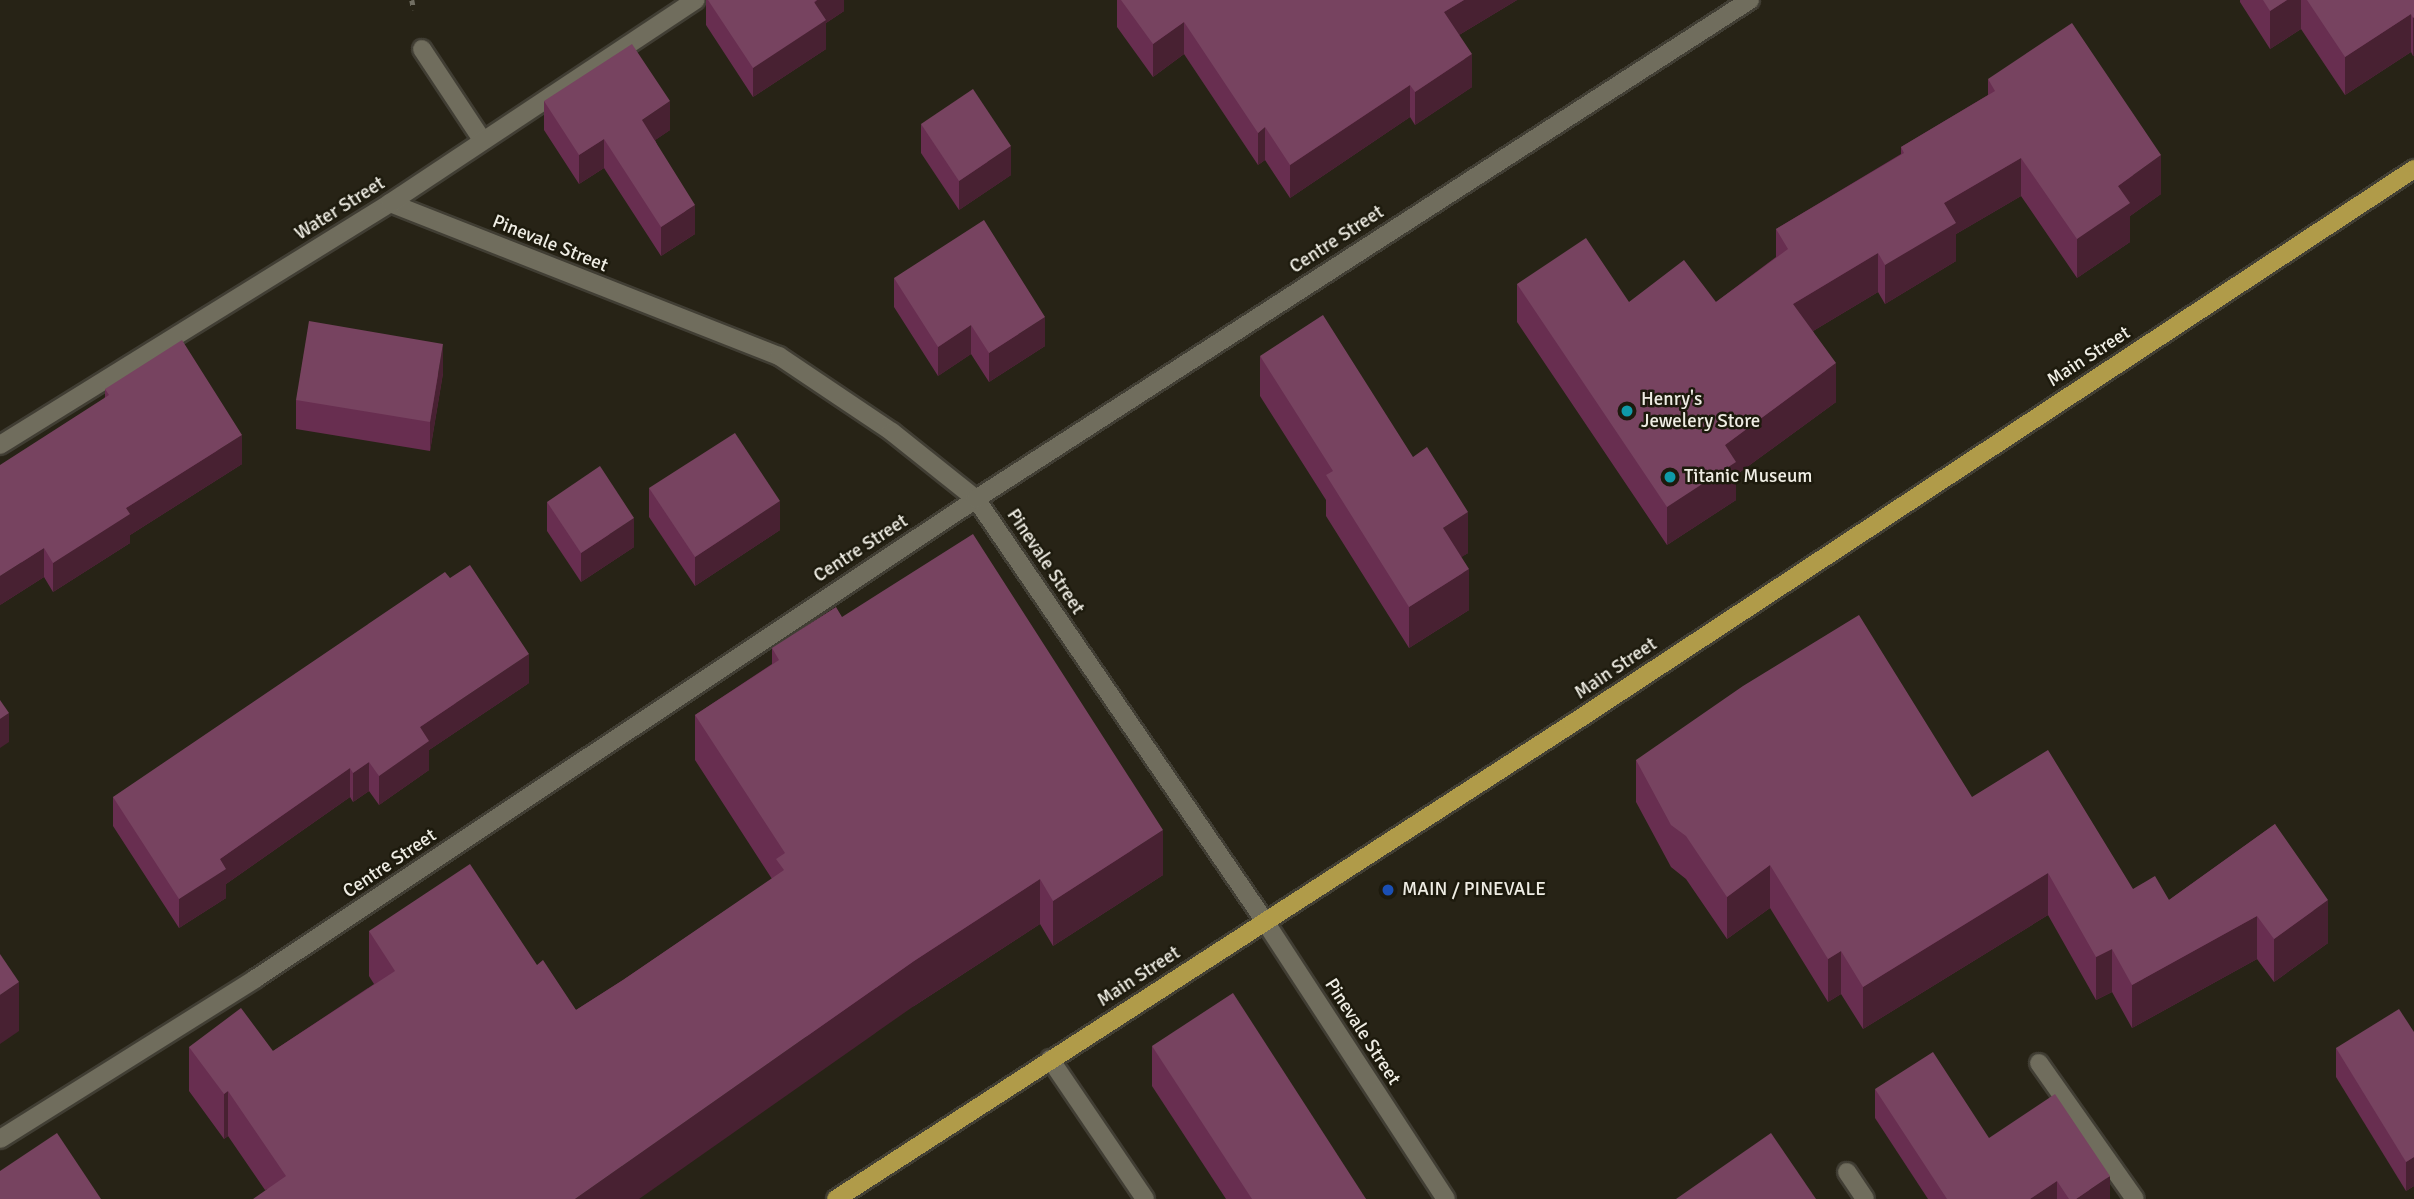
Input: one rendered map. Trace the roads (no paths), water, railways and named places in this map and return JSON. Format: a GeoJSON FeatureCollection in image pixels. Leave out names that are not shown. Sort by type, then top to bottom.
{"type":"FeatureCollection","features":[{"type":"Feature","properties":{"kind":"main road","name":"Main Street"},"geometry":{"type":"LineString","coordinates":[[836,1199],[1264,920],[1573,723],[2414,169]]}},
{"type":"Feature","properties":{"kind":"street","name":"Water Street"},"geometry":{"type":"LineString","coordinates":[[0,445],[390,203],[696,0]]}},
{"type":"Feature","properties":{"kind":"street","name":"Centre Street"},"geometry":{"type":"LineString","coordinates":[[0,1139],[255,979],[976,499],[1750,0]]}},
{"type":"Feature","properties":{"kind":"street"},"geometry":{"type":"LineString","coordinates":[[422,49],[483,141]]}},
{"type":"Feature","properties":{"kind":"street","name":"Pinevale Street"},"geometry":{"type":"LineString","coordinates":[[390,203],[779,356],[892,432],[976,499],[1264,920],[1446,1199]]}},
{"type":"Feature","properties":{"kind":"street"},"geometry":{"type":"LineString","coordinates":[[1050,1059],[1145,1199]]}},
{"type":"Feature","properties":{"kind":"street"},"geometry":{"type":"LineString","coordinates":[[2039,1063],[2135,1199]]}},
{"type":"Feature","properties":{"kind":"street"},"geometry":{"type":"LineString","coordinates":[[1847,1172],[1865,1199]]}},
{"type":"Feature","properties":{"kind":"place","name":"Henry's Jewelery Store"},"geometry":{"type":"Point","coordinates":[1627,411]}},
{"type":"Feature","properties":{"kind":"place","name":"Titanic Museum"},"geometry":{"type":"Point","coordinates":[1670,477]}},
{"type":"Feature","properties":{"kind":"place","name":"MAIN / PINEVALE"},"geometry":{"type":"Point","coordinates":[1388,890]}}]}
